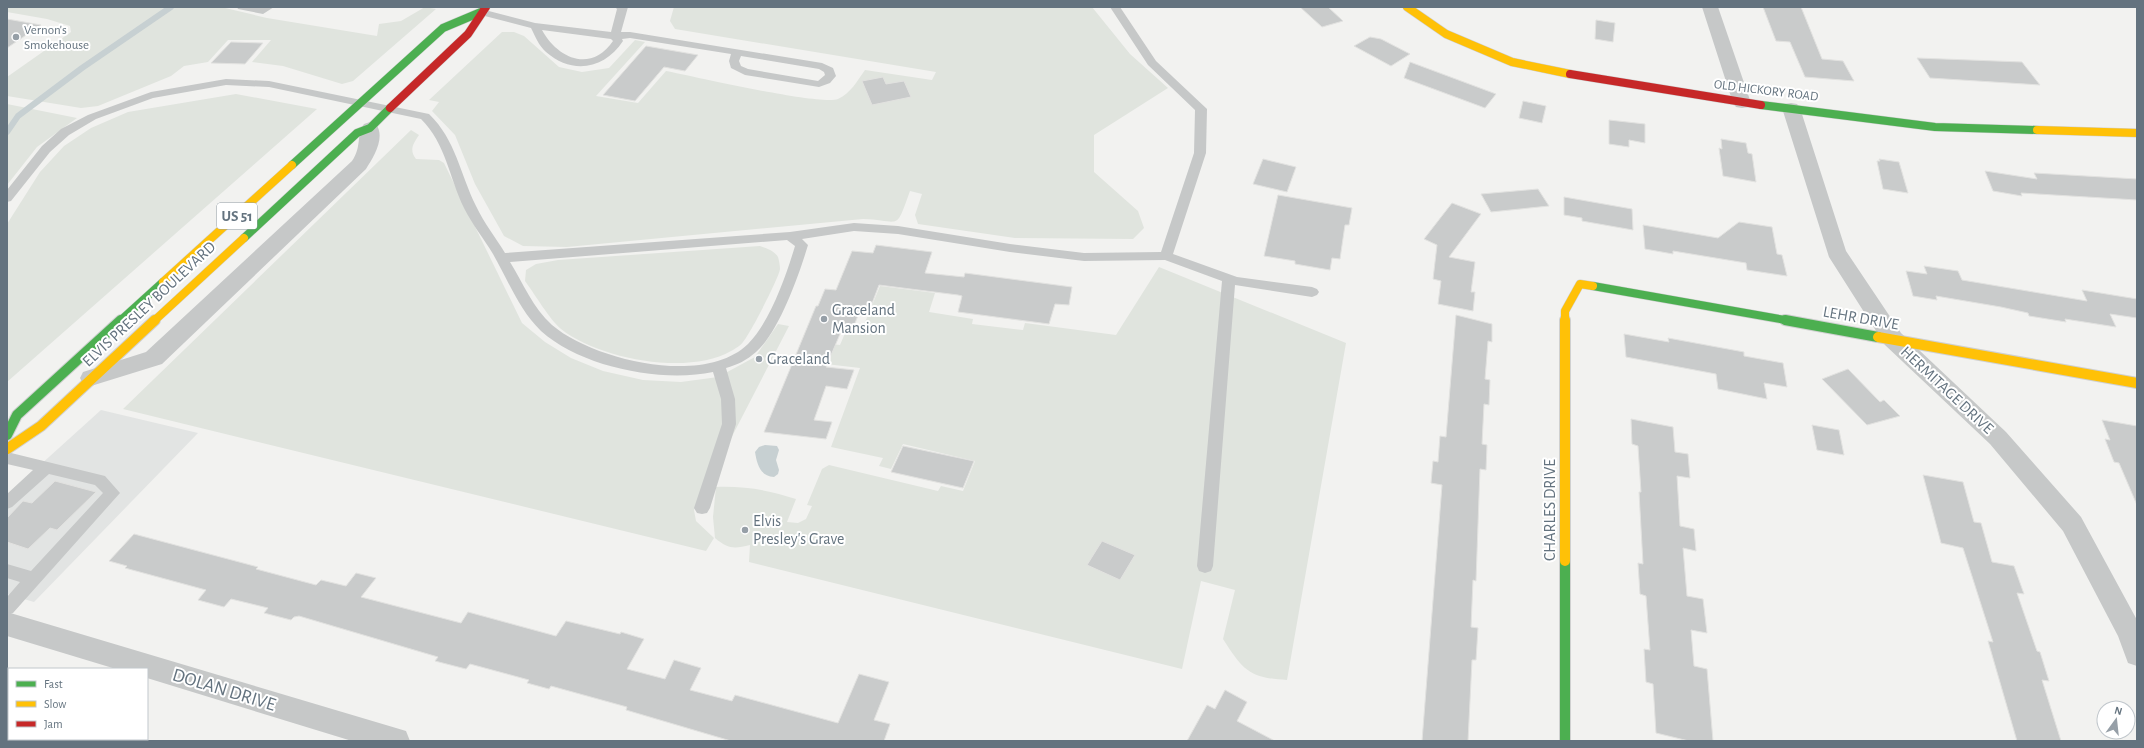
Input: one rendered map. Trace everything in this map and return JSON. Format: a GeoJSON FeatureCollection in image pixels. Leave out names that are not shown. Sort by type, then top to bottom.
{"type":"FeatureCollection","features":[{"type":"Feature","properties":{"kind":"street","name":"OLD HICKORY ROAD"},"geometry":{"type":"LineString","coordinates":[[1407,7],[1446,34],[1512,62],[1590,78],[1742,103],[1935,127],[2137,133]]}},
{"type":"Feature","properties":{"kind":"street"},"geometry":{"type":"LineString","coordinates":[[1710,7],[1742,103]]}},
{"type":"Feature","properties":{"kind":"street","name":"ELVIS PRESLEY BOULEVARD"},"geometry":{"type":"LineString","coordinates":[[7,435],[17,415],[443,28],[483,10]]}},
{"type":"Feature","properties":{"kind":"street","name":"ELVIS PRESLEY BOULEVARD"},"geometry":{"type":"LineString","coordinates":[[7,449],[41,426],[91,378],[357,133],[370,128],[391,109],[468,34],[483,10]]}},
{"type":"Feature","properties":{"kind":"street","name":"HERMITAGE DRIVE"},"geometry":{"type":"LineString","coordinates":[[1791,108],[1836,252],[1892,339],[1998,438],[2072,524],[2130,633],[2137,654]]}},
{"type":"Feature","properties":{"kind":"street"},"geometry":{"type":"LineString","coordinates":[[91,378],[154,358],[359,165],[368,152],[370,128]]}},
{"type":"Feature","properties":{"kind":"street","name":"LEHR DRIVE"},"geometry":{"type":"LineString","coordinates":[[1580,284],[2137,382]]}},
{"type":"Feature","properties":{"kind":"street","name":"CHARLES DRIVE"},"geometry":{"type":"LineString","coordinates":[[1565,741],[1565,311],[1580,284]]}},
{"type":"Feature","properties":{"kind":"street","name":"DOLAN DRIVE"},"geometry":{"type":"LineString","coordinates":[[7,624],[393,741]]}},
{"type":"Feature","properties":{"kind":"lane"},"geometry":{"type":"LineString","coordinates":[[242,7],[263,11],[269,7]]}},
{"type":"Feature","properties":{"kind":"lane"},"geometry":{"type":"LineString","coordinates":[[535,26],[549,49],[567,61],[582,64],[599,61],[614,49],[618,41],[615,36],[621,7],[633,7]]}},
{"type":"Feature","properties":{"kind":"lane"},"geometry":{"type":"LineString","coordinates":[[1115,7],[1152,63],[1201,109],[1200,153],[1166,256]]}},
{"type":"Feature","properties":{"kind":"lane"},"geometry":{"type":"LineString","coordinates":[[483,10],[535,26],[615,36],[630,35],[737,52],[822,66],[829,70],[830,76],[826,81],[819,84],[745,72],[736,68],[734,61],[737,52]]}},
{"type":"Feature","properties":{"kind":"lane"},"geometry":{"type":"LineString","coordinates":[[7,198],[46,149],[65,132],[92,117],[152,95],[233,82],[269,84],[425,116],[442,135],[470,208],[502,258],[520,293],[536,317],[547,328],[566,342],[616,362],[662,370],[702,369],[718,365],[752,348],[765,332],[799,256],[802,245],[790,236]]}},
{"type":"Feature","properties":{"kind":"lane"},"geometry":{"type":"LineString","coordinates":[[502,258],[790,236],[854,228],[883,229],[1084,257],[1166,256],[1229,279],[1312,292]]}},
{"type":"Feature","properties":{"kind":"lane"},"geometry":{"type":"LineString","coordinates":[[1205,566],[1229,279]]}},
{"type":"Feature","properties":{"kind":"lane"},"geometry":{"type":"LineString","coordinates":[[702,508],[729,424],[728,399],[718,365]]}},
{"type":"Feature","properties":{"kind":"lane"},"geometry":{"type":"LineString","coordinates":[[7,458],[100,480],[112,493],[7,608]]}},
{"type":"Feature","properties":{"kind":"lane"},"geometry":{"type":"LineString","coordinates":[[7,503],[46,467]]}},
{"type":"Feature","properties":{"kind":"lane"},"geometry":{"type":"LineString","coordinates":[[7,571],[34,579]]}},
{"type":"Feature","properties":{"kind":"shaded area"},"geometry":{"type":"Polygon","coordinates":[[[7,7],[221,7],[267,18],[377,36],[379,24],[401,21],[425,7],[436,9],[353,81],[342,84],[283,66],[252,62],[271,40],[228,40],[208,62],[184,66],[171,76],[98,106],[81,108],[7,96],[7,77],[71,32],[70,26],[47,19],[7,12],[7,7]]]}},
{"type":"Feature","properties":{"kind":"shaded area"},"geometry":{"type":"Polygon","coordinates":[[[674,7],[1092,7],[1130,54],[1168,88],[1094,135],[1094,172],[1138,211],[1144,228],[1133,239],[1015,238],[918,224],[915,215],[922,194],[910,191],[899,219],[891,222],[863,219],[567,247],[523,246],[504,236],[475,184],[455,135],[432,111],[439,102],[429,100],[502,32],[514,32],[524,36],[559,67],[582,72],[609,68],[635,40],[645,42],[596,96],[638,103],[666,71],[783,95],[827,100],[838,99],[847,93],[865,70],[932,80],[936,72],[675,29],[670,21],[674,7]]]}},
{"type":"Feature","properties":{"kind":"shaded area"},"geometry":{"type":"Polygon","coordinates":[[[236,94],[317,109],[7,382],[7,224],[40,172],[64,146],[91,128],[128,112],[236,94]]]}},
{"type":"Feature","properties":{"kind":"shaded area"},"geometry":{"type":"Polygon","coordinates":[[[7,104],[77,118],[37,147],[7,185],[7,104]]]}},
{"type":"Feature","properties":{"kind":"shaded area"},"geometry":{"type":"Polygon","coordinates":[[[411,130],[419,135],[412,150],[416,159],[439,160],[444,163],[522,323],[545,342],[571,358],[603,371],[643,380],[681,382],[718,377],[755,357],[778,324],[789,326],[694,510],[696,521],[714,538],[706,551],[123,409],[411,130]]]}},
{"type":"Feature","properties":{"kind":"shaded area"},"geometry":{"type":"Polygon","coordinates":[[[760,246],[777,255],[780,269],[770,294],[747,337],[738,347],[733,350],[713,358],[692,362],[668,363],[644,361],[620,356],[577,340],[557,325],[525,281],[526,270],[536,264],[558,260],[760,246]]]}},
{"type":"Feature","properties":{"kind":"shaded area"},"geometry":{"type":"Polygon","coordinates":[[[1159,267],[1346,343],[1287,680],[1274,679],[1255,674],[1242,665],[1223,639],[1235,590],[1201,581],[1182,669],[749,562],[750,545],[731,547],[715,538],[713,517],[716,487],[757,489],[796,499],[787,522],[798,523],[806,519],[812,506],[807,505],[822,469],[829,465],[938,491],[941,486],[963,491],[975,461],[903,444],[891,469],[879,466],[883,458],[831,447],[860,368],[817,363],[824,343],[840,345],[846,331],[861,332],[880,286],[935,293],[929,312],[973,319],[972,324],[1023,330],[1025,323],[1116,335],[1159,267]]]}},
{"type":"Feature","properties":{"kind":"shaded area"},"geometry":{"type":"Polygon","coordinates":[[[101,410],[198,433],[34,602],[7,594],[7,495],[101,410]]]}},
{"type":"Feature","properties":{"kind":"shaded area"},"geometry":{"type":"Polygon","coordinates":[[[765,445],[777,446],[779,450],[776,460],[779,470],[778,474],[774,477],[762,472],[757,461],[755,452],[759,447],[765,445]]]}},
{"type":"Feature","properties":{"kind":"building"},"geometry":{"type":"Polygon","coordinates":[[[1300,7],[1328,7],[1343,21],[1322,27],[1300,7]]]}},
{"type":"Feature","properties":{"kind":"building"},"geometry":{"type":"Polygon","coordinates":[[[1763,7],[1801,7],[1822,59],[1843,61],[1854,81],[1805,77],[1790,42],[1776,41],[1763,7]]]}},
{"type":"Feature","properties":{"kind":"building","name":"Vernon's Smokehouse"},"geometry":{"type":"Polygon","coordinates":[[[7,19],[41,25],[7,48],[7,19]]]}},
{"type":"Feature","properties":{"kind":"building"},"geometry":{"type":"Polygon","coordinates":[[[1596,20],[1615,23],[1613,42],[1595,39],[1596,20]]]}},
{"type":"Feature","properties":{"kind":"building"},"geometry":{"type":"Polygon","coordinates":[[[1370,37],[1381,39],[1410,54],[1391,66],[1354,46],[1370,37]]]}},
{"type":"Feature","properties":{"kind":"building"},"geometry":{"type":"Polygon","coordinates":[[[231,42],[263,43],[245,64],[211,63],[231,42]]]}},
{"type":"Feature","properties":{"kind":"building"},"geometry":{"type":"Polygon","coordinates":[[[646,46],[698,55],[685,71],[664,67],[635,101],[603,95],[646,46]]]}},
{"type":"Feature","properties":{"kind":"building"},"geometry":{"type":"Polygon","coordinates":[[[1917,58],[2022,62],[2040,85],[1930,78],[1917,58]]]}},
{"type":"Feature","properties":{"kind":"building"},"geometry":{"type":"Polygon","coordinates":[[[1410,62],[1496,94],[1485,108],[1404,78],[1410,62]]]}},
{"type":"Feature","properties":{"kind":"building"},"geometry":{"type":"Polygon","coordinates":[[[883,77],[886,84],[904,81],[911,97],[872,105],[862,81],[883,77]]]}},
{"type":"Feature","properties":{"kind":"building"},"geometry":{"type":"Polygon","coordinates":[[[1523,101],[1546,106],[1542,123],[1519,118],[1523,101]]]}},
{"type":"Feature","properties":{"kind":"building"},"geometry":{"type":"Polygon","coordinates":[[[1609,120],[1645,124],[1645,143],[1629,140],[1629,147],[1609,144],[1609,120]]]}},
{"type":"Feature","properties":{"kind":"building"},"geometry":{"type":"Polygon","coordinates":[[[1721,139],[1746,143],[1748,153],[1752,154],[1756,182],[1723,176],[1719,148],[1722,149],[1721,139]]]}},
{"type":"Feature","properties":{"kind":"building"},"geometry":{"type":"Polygon","coordinates":[[[1263,159],[1296,167],[1287,192],[1253,184],[1263,159]]]}},
{"type":"Feature","properties":{"kind":"building"},"geometry":{"type":"Polygon","coordinates":[[[1879,159],[1899,162],[1908,193],[1883,189],[1877,161],[1880,161],[1879,159]]]}},
{"type":"Feature","properties":{"kind":"building"},"geometry":{"type":"Polygon","coordinates":[[[1985,171],[2037,179],[2034,173],[2137,179],[2137,200],[2021,193],[2022,196],[1993,191],[1985,171]]]}},
{"type":"Feature","properties":{"kind":"building"},"geometry":{"type":"Polygon","coordinates":[[[1538,189],[1549,206],[1491,212],[1481,194],[1538,189]]]}},
{"type":"Feature","properties":{"kind":"building"},"geometry":{"type":"Polygon","coordinates":[[[1278,195],[1352,208],[1349,225],[1345,225],[1340,259],[1332,258],[1330,270],[1295,264],[1295,261],[1264,256],[1278,195]]]}},
{"type":"Feature","properties":{"kind":"building"},"geometry":{"type":"Polygon","coordinates":[[[1564,197],[1632,209],[1633,230],[1582,221],[1582,218],[1564,215],[1564,197]]]}},
{"type":"Feature","properties":{"kind":"building"},"geometry":{"type":"Polygon","coordinates":[[[1452,203],[1481,214],[1449,257],[1475,262],[1471,292],[1475,292],[1473,311],[1438,304],[1441,281],[1433,279],[1437,245],[1424,239],[1452,203]]]}},
{"type":"Feature","properties":{"kind":"building"},"geometry":{"type":"Polygon","coordinates":[[[1739,222],[1772,227],[1777,254],[1782,255],[1787,276],[1747,270],[1746,263],[1673,251],[1673,254],[1645,249],[1643,225],[1718,238],[1739,222]]]}},
{"type":"Feature","properties":{"kind":"building"},"geometry":{"type":"Polygon","coordinates":[[[876,245],[932,252],[925,273],[964,277],[965,273],[1072,287],[1069,305],[1055,304],[1049,324],[958,312],[962,296],[879,285],[868,314],[859,313],[853,328],[843,327],[826,367],[854,370],[847,389],[826,386],[814,420],[832,422],[826,439],[764,432],[816,306],[818,306],[825,289],[836,290],[852,251],[873,253],[876,245]]]}},
{"type":"Feature","properties":{"kind":"building"},"geometry":{"type":"Polygon","coordinates":[[[1924,266],[1958,271],[1962,280],[2087,301],[2082,290],[2137,299],[2137,318],[2110,314],[2116,327],[2065,319],[2066,322],[2029,316],[2028,313],[2001,307],[1936,296],[1937,300],[1913,296],[1906,271],[1927,274],[1924,266]]]}},
{"type":"Feature","properties":{"kind":"building"},"geometry":{"type":"Polygon","coordinates":[[[1456,315],[1492,324],[1492,342],[1488,341],[1485,379],[1490,380],[1489,405],[1484,404],[1482,444],[1487,445],[1486,470],[1480,469],[1476,581],[1473,580],[1471,627],[1478,628],[1476,660],[1472,660],[1468,741],[1422,741],[1442,485],[1431,483],[1433,461],[1438,462],[1440,436],[1446,437],[1456,315]]]}},
{"type":"Feature","properties":{"kind":"building"},"geometry":{"type":"Polygon","coordinates":[[[1624,334],[1669,342],[1668,338],[1744,352],[1744,356],[1783,363],[1787,387],[1764,383],[1767,399],[1718,389],[1716,374],[1626,357],[1624,334]]]}},
{"type":"Feature","properties":{"kind":"building"},"geometry":{"type":"Polygon","coordinates":[[[1848,369],[1880,402],[1884,400],[1900,416],[1867,425],[1822,379],[1848,369]]]}},
{"type":"Feature","properties":{"kind":"building"},"geometry":{"type":"Polygon","coordinates":[[[1631,419],[1673,427],[1675,452],[1688,454],[1690,478],[1677,476],[1680,526],[1694,529],[1696,551],[1683,548],[1687,596],[1703,599],[1707,633],[1691,630],[1694,666],[1707,669],[1713,741],[1689,741],[1656,733],[1653,684],[1646,682],[1644,649],[1650,650],[1646,596],[1640,594],[1638,563],[1643,564],[1639,492],[1641,492],[1638,446],[1632,444],[1631,419]]]}},
{"type":"Feature","properties":{"kind":"building"},"geometry":{"type":"Polygon","coordinates":[[[2102,420],[2137,426],[2137,505],[2119,463],[2114,462],[2105,439],[2110,440],[2102,420]]]}},
{"type":"Feature","properties":{"kind":"building"},"geometry":{"type":"Polygon","coordinates":[[[1812,425],[1839,430],[1844,455],[1817,450],[1812,425]]]}},
{"type":"Feature","properties":{"kind":"building"},"geometry":{"type":"Polygon","coordinates":[[[903,446],[974,461],[963,488],[891,472],[903,446]]]}},
{"type":"Feature","properties":{"kind":"building"},"geometry":{"type":"Polygon","coordinates":[[[1923,475],[1963,482],[1974,522],[1981,523],[1992,562],[2014,566],[2024,594],[2017,593],[2037,651],[2040,652],[2049,681],[2042,680],[2061,741],[2017,741],[1988,641],[1993,642],[1963,548],[1941,543],[1923,475]]]}},
{"type":"Feature","properties":{"kind":"building"},"geometry":{"type":"Polygon","coordinates":[[[55,481],[96,492],[57,530],[50,528],[28,549],[7,542],[7,518],[23,501],[32,503],[55,481]]]}},
{"type":"Feature","properties":{"kind":"building"},"geometry":{"type":"Polygon","coordinates":[[[134,534],[258,567],[256,569],[316,585],[321,580],[346,586],[356,573],[376,578],[361,597],[461,623],[468,612],[556,636],[566,621],[620,634],[621,632],[644,639],[627,669],[665,679],[674,660],[701,668],[690,690],[732,701],[735,695],[838,723],[859,674],[889,682],[874,720],[890,724],[884,741],[731,741],[626,710],[627,707],[551,686],[549,689],[527,683],[529,680],[470,664],[466,669],[435,661],[438,657],[299,616],[294,617],[291,620],[264,613],[268,608],[231,599],[224,607],[198,600],[206,590],[125,568],[127,566],[109,561],[134,534]]]}},
{"type":"Feature","properties":{"kind":"building"},"geometry":{"type":"Polygon","coordinates":[[[1102,541],[1135,555],[1120,580],[1087,565],[1102,541]]]}},
{"type":"Feature","properties":{"kind":"building"},"geometry":{"type":"Polygon","coordinates":[[[1225,690],[1247,702],[1237,721],[1275,741],[1187,741],[1207,705],[1215,709],[1225,690]]]}},
{"type":"Feature","properties":{"kind":"waterway"},"geometry":{"type":"LineString","coordinates":[[7,132],[18,116],[82,68],[171,7]]}},
{"type":"Feature","properties":{"kind":"traffic: fast"},"geometry":{"type":"LineString","coordinates":[[292,165],[443,28],[481,12]]}},
{"type":"Feature","properties":{"kind":"traffic: fast"},"geometry":{"type":"LineString","coordinates":[[1761,105],[1935,127],[2037,130]]}},
{"type":"Feature","properties":{"kind":"traffic: fast"},"geometry":{"type":"LineString","coordinates":[[244,238],[357,133],[370,128],[390,108]]}},
{"type":"Feature","properties":{"kind":"traffic: fast"},"geometry":{"type":"LineString","coordinates":[[7,435],[17,415],[163,282]]}},
{"type":"Feature","properties":{"kind":"traffic: fast"},"geometry":{"type":"LineString","coordinates":[[1593,286],[1878,337]]}},
{"type":"Feature","properties":{"kind":"traffic: fast"},"geometry":{"type":"LineString","coordinates":[[1565,561],[1565,741]]}},
{"type":"Feature","properties":{"kind":"traffic: slow"},"geometry":{"type":"LineString","coordinates":[[1407,7],[1446,34],[1512,62],[1570,74]]}},
{"type":"Feature","properties":{"kind":"traffic: slow"},"geometry":{"type":"LineString","coordinates":[[2037,130],[2137,133]]}},
{"type":"Feature","properties":{"kind":"traffic: slow"},"geometry":{"type":"LineString","coordinates":[[163,282],[292,165]]}},
{"type":"Feature","properties":{"kind":"traffic: slow"},"geometry":{"type":"LineString","coordinates":[[7,449],[41,426],[244,238]]}},
{"type":"Feature","properties":{"kind":"traffic: slow"},"geometry":{"type":"LineString","coordinates":[[1565,561],[1565,311],[1580,284],[1593,286]]}},
{"type":"Feature","properties":{"kind":"traffic: slow"},"geometry":{"type":"LineString","coordinates":[[1878,337],[2137,383]]}},
{"type":"Feature","properties":{"kind":"traffic: jam"},"geometry":{"type":"LineString","coordinates":[[390,108],[468,34],[486,7]]}},
{"type":"Feature","properties":{"kind":"traffic: jam"},"geometry":{"type":"LineString","coordinates":[[1570,74],[1761,105]]}},
{"type":"Feature","properties":{"kind":"place","name":"Vernon's Smokehouse"},"geometry":{"type":"Point","coordinates":[16,37]}},
{"type":"Feature","properties":{"kind":"place","name":"Graceland Mansion"},"geometry":{"type":"Point","coordinates":[824,319]}},
{"type":"Feature","properties":{"kind":"place","name":"Graceland"},"geometry":{"type":"Point","coordinates":[759,359]}},
{"type":"Feature","properties":{"kind":"place","name":"Elvis Presley's Grave"},"geometry":{"type":"Point","coordinates":[745,530]}}]}
